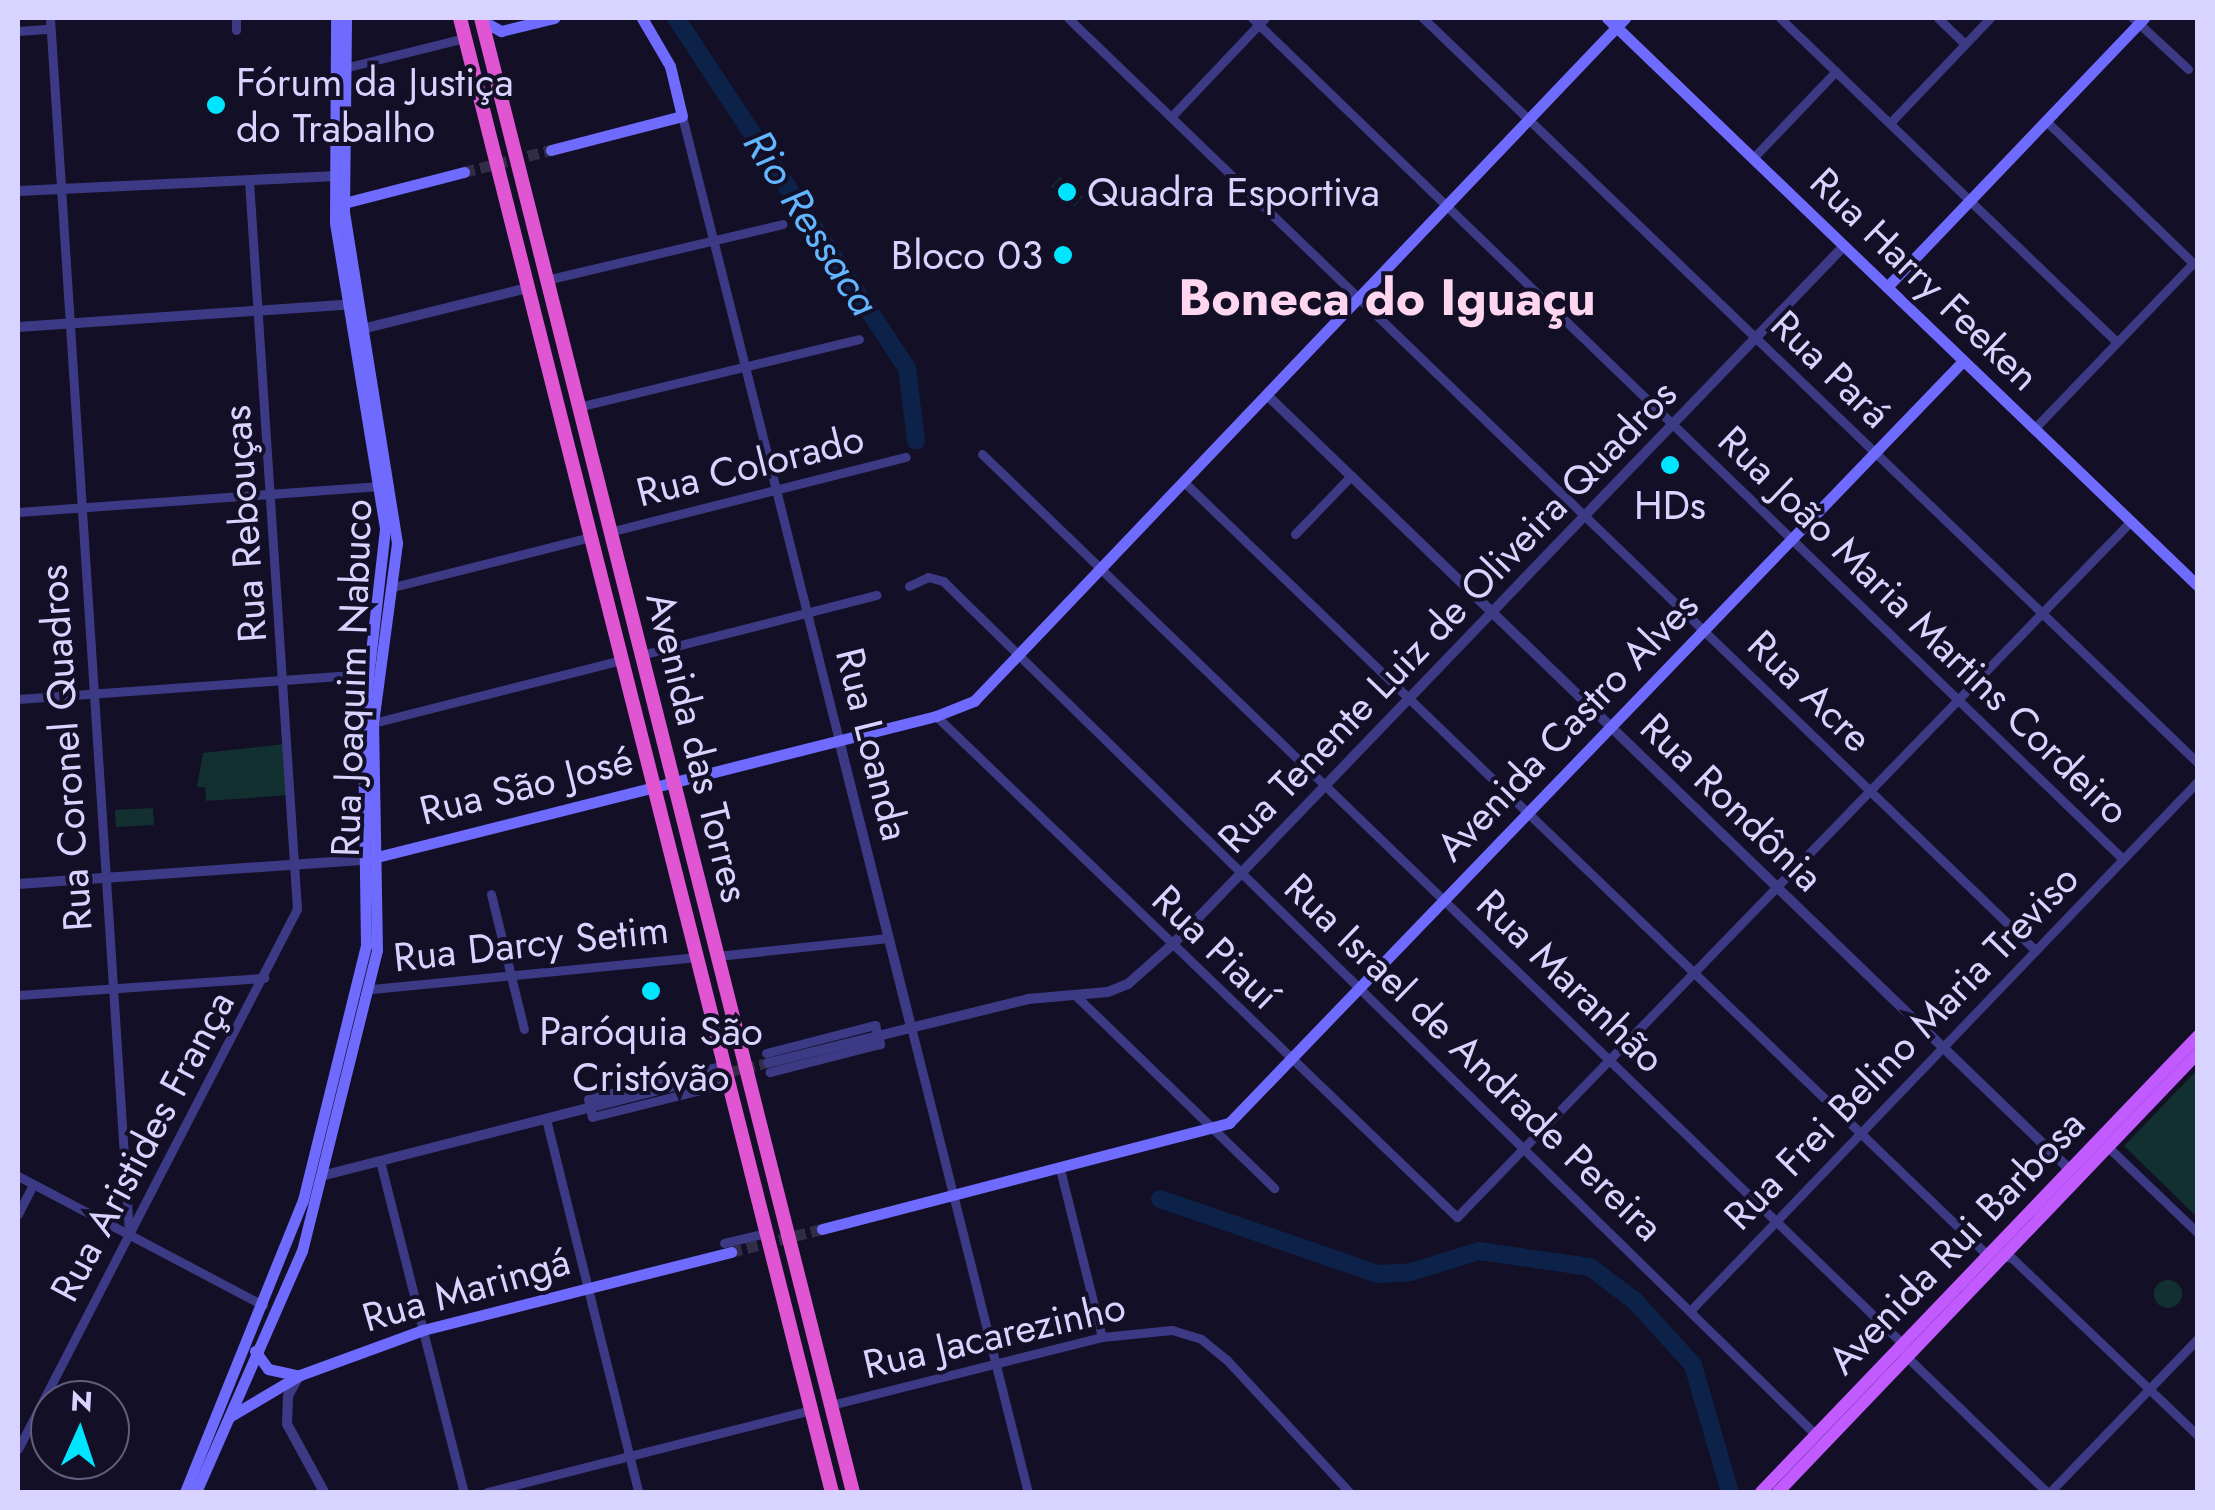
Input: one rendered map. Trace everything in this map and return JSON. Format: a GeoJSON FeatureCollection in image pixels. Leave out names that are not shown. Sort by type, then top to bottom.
{"type":"FeatureCollection","features":[{"type":"Feature","properties":{"kind":"highway","name":"Avenida das Torres"},"geometry":{"type":"LineString","coordinates":[[460,18],[832,1492]]}},
{"type":"Feature","properties":{"kind":"highway","name":"Avenida das Torres"},"geometry":{"type":"LineString","coordinates":[[481,18],[853,1492]]}},
{"type":"Feature","properties":{"kind":"main road","name":"Rua Joaquim Nabuco"},"geometry":{"type":"LineString","coordinates":[[196,1492],[297,1264],[372,990],[367,674],[384,564],[380,486],[352,304],[338,176],[336,18]]}},
{"type":"Feature","properties":{"kind":"main road","name":"Rua Joaquim Nabuco"},"geometry":{"type":"LineString","coordinates":[[185,1492],[263,1305],[310,1179],[362,972],[371,858],[374,722],[392,588],[394,506],[362,329],[352,304],[344,203],[338,176],[346,18]]}},
{"type":"Feature","properties":{"kind":"main road"},"geometry":{"type":"LineString","coordinates":[[481,18],[502,31],[554,18]]}},
{"type":"Feature","properties":{"kind":"main road","name":"Rua Loanda"},"geometry":{"type":"LineString","coordinates":[[642,18],[670,66],[682,116]]}},
{"type":"Feature","properties":{"kind":"main road"},"geometry":{"type":"LineString","coordinates":[[1887,288],[2139,19]]}},
{"type":"Feature","properties":{"kind":"main road","name":"Rua São José"},"geometry":{"type":"LineString","coordinates":[[371,858],[936,716],[974,700],[1447,206],[1616,21]]}},
{"type":"Feature","properties":{"kind":"main road","name":"Rua Harry Feeken"},"geometry":{"type":"LineString","coordinates":[[1616,21],[2198,586]]}},
{"type":"Feature","properties":{"kind":"main road"},"geometry":{"type":"LineString","coordinates":[[551,150],[682,116]]}},
{"type":"Feature","properties":{"kind":"main road"},"geometry":{"type":"LineString","coordinates":[[344,203],[464,172]]}},
{"type":"Feature","properties":{"kind":"main road","name":"Avenida Castro Alves"},"geometry":{"type":"LineString","coordinates":[[1212,1130],[1234,1118],[1963,361]]}},
{"type":"Feature","properties":{"kind":"main road","name":"Avenida Rui Barbosa"},"geometry":{"type":"LineString","coordinates":[[1778,1492],[1989,1254],[2198,1036]]}},
{"type":"Feature","properties":{"kind":"main road","name":"Avenida Rui Barbosa"},"geometry":{"type":"LineString","coordinates":[[1762,1492],[1816,1435],[2006,1254],[2198,1053]]}},
{"type":"Feature","properties":{"kind":"main road"},"geometry":{"type":"LineString","coordinates":[[822,1229],[1212,1130]]}},
{"type":"Feature","properties":{"kind":"main road"},"geometry":{"type":"LineString","coordinates":[[310,1179],[324,1175]]}},
{"type":"Feature","properties":{"kind":"main road","name":"Rua Maringá"},"geometry":{"type":"LineString","coordinates":[[230,1418],[300,1375],[423,1330],[728,1248]]}},
{"type":"Feature","properties":{"kind":"main road"},"geometry":{"type":"LineString","coordinates":[[252,1331],[257,1356],[274,1372],[300,1375]]}},
{"type":"Feature","properties":{"kind":"street","name":"Rua Coronel Quadros"},"geometry":{"type":"LineString","coordinates":[[50,18],[56,189],[129,1235]]}},
{"type":"Feature","properties":{"kind":"street"},"geometry":{"type":"LineString","coordinates":[[236,18],[236,30]]}},
{"type":"Feature","properties":{"kind":"street","name":"Rua Acre"},"geometry":{"type":"LineString","coordinates":[[1068,18],[2036,950]]}},
{"type":"Feature","properties":{"kind":"street","name":"Rua Pará"},"geometry":{"type":"LineString","coordinates":[[1423,18],[2198,763]]}},
{"type":"Feature","properties":{"kind":"street"},"geometry":{"type":"LineString","coordinates":[[1781,18],[2118,342]]}},
{"type":"Feature","properties":{"kind":"street"},"geometry":{"type":"LineString","coordinates":[[1938,18],[1966,44]]}},
{"type":"Feature","properties":{"kind":"street"},"geometry":{"type":"LineString","coordinates":[[1890,123],[1990,18]]}},
{"type":"Feature","properties":{"kind":"street"},"geometry":{"type":"LineString","coordinates":[[2139,19],[2188,70]]}},
{"type":"Feature","properties":{"kind":"street"},"geometry":{"type":"LineString","coordinates":[[1172,117],[1259,20]]}},
{"type":"Feature","properties":{"kind":"street","name":"Rua João Maria Martins Cordeiro"},"geometry":{"type":"LineString","coordinates":[[1259,20],[2122,859]]}},
{"type":"Feature","properties":{"kind":"street"},"geometry":{"type":"LineString","coordinates":[[18,32],[49,30]]}},
{"type":"Feature","properties":{"kind":"street"},"geometry":{"type":"LineString","coordinates":[[344,68],[465,38]]}},
{"type":"Feature","properties":{"kind":"street"},"geometry":{"type":"LineString","coordinates":[[1753,158],[1836,71]]}},
{"type":"Feature","properties":{"kind":"street","name":"Rua Loanda"},"geometry":{"type":"LineString","coordinates":[[682,116],[1028,1492]]}},
{"type":"Feature","properties":{"kind":"street"},"geometry":{"type":"LineString","coordinates":[[2034,429],[2193,263],[2046,121]]}},
{"type":"Feature","properties":{"kind":"street"},"geometry":{"type":"LineString","coordinates":[[18,191],[338,176]]}},
{"type":"Feature","properties":{"kind":"street","name":"Rua Rebouças"},"geometry":{"type":"LineString","coordinates":[[249,180],[298,864]]}},
{"type":"Feature","properties":{"kind":"street"},"geometry":{"type":"LineString","coordinates":[[546,280],[782,224]]}},
{"type":"Feature","properties":{"kind":"street","name":"Rua Tenente Luiz de Oliveira Quadros"},"geometry":{"type":"LineString","coordinates":[[768,1062],[911,1026],[1074,994],[1116,990],[1172,946],[1844,246]]}},
{"type":"Feature","properties":{"kind":"street"},"geometry":{"type":"LineString","coordinates":[[362,329],[528,288]]}},
{"type":"Feature","properties":{"kind":"street"},"geometry":{"type":"LineString","coordinates":[[18,327],[352,304]]}},
{"type":"Feature","properties":{"kind":"street"},"geometry":{"type":"LineString","coordinates":[[578,407],[859,339]]}},
{"type":"Feature","properties":{"kind":"street","name":"Rua Rondônia"},"geometry":{"type":"LineString","coordinates":[[1267,395],[2070,1170]]}},
{"type":"Feature","properties":{"kind":"street","name":"Rua Maranhão"},"geometry":{"type":"LineString","coordinates":[[982,454],[1776,1220],[2048,1492]]}},
{"type":"Feature","properties":{"kind":"street","name":"Rua Colorado"},"geometry":{"type":"LineString","coordinates":[[610,532],[906,457]]}},
{"type":"Feature","properties":{"kind":"street"},"geometry":{"type":"LineString","coordinates":[[1295,534],[1351,476]]}},
{"type":"Feature","properties":{"kind":"street"},"geometry":{"type":"LineString","coordinates":[[1184,482],[1989,1254],[2006,1254],[2198,1436]]}},
{"type":"Feature","properties":{"kind":"street"},"geometry":{"type":"LineString","coordinates":[[18,512],[380,486]]}},
{"type":"Feature","properties":{"kind":"street"},"geometry":{"type":"LineString","coordinates":[[1526,1150],[2130,522]]}},
{"type":"Feature","properties":{"kind":"street","name":"Rua Colorado"},"geometry":{"type":"LineString","coordinates":[[392,588],[591,537]]}},
{"type":"Feature","properties":{"kind":"street","name":"Rua Israel de Andrade Pereira"},"geometry":{"type":"LineString","coordinates":[[910,586],[928,577],[943,580],[1816,1435]]}},
{"type":"Feature","properties":{"kind":"street"},"geometry":{"type":"LineString","coordinates":[[640,655],[876,595]]}},
{"type":"Feature","properties":{"kind":"street"},"geometry":{"type":"LineString","coordinates":[[374,722],[622,660]]}},
{"type":"Feature","properties":{"kind":"street"},"geometry":{"type":"LineString","coordinates":[[18,699],[367,674]]}},
{"type":"Feature","properties":{"kind":"street","name":"Rua Piauí"},"geometry":{"type":"LineString","coordinates":[[936,716],[1456,1217],[1526,1150]]}},
{"type":"Feature","properties":{"kind":"street","name":"Rua Frei Belino Maria Treviso"},"geometry":{"type":"LineString","coordinates":[[1690,1311],[2198,780]]}},
{"type":"Feature","properties":{"kind":"street"},"geometry":{"type":"LineString","coordinates":[[18,884],[371,858]]}},
{"type":"Feature","properties":{"kind":"street","name":"Rua Aristides França"},"geometry":{"type":"LineString","coordinates":[[18,1449],[294,921],[298,864]]}},
{"type":"Feature","properties":{"kind":"street"},"geometry":{"type":"LineString","coordinates":[[491,894],[524,1030]]}},
{"type":"Feature","properties":{"kind":"street","name":"Rua Darcy Setim"},"geometry":{"type":"LineString","coordinates":[[717,956],[888,938]]}},
{"type":"Feature","properties":{"kind":"street","name":"Rua Darcy Setim"},"geometry":{"type":"LineString","coordinates":[[372,990],[697,957]]}},
{"type":"Feature","properties":{"kind":"street"},"geometry":{"type":"LineString","coordinates":[[18,994],[264,978]]}},
{"type":"Feature","properties":{"kind":"street"},"geometry":{"type":"LineString","coordinates":[[1074,994],[1274,1188]]}},
{"type":"Feature","properties":{"kind":"street"},"geometry":{"type":"LineString","coordinates":[[724,1064],[588,1099],[592,1117],[728,1082]]}},
{"type":"Feature","properties":{"kind":"street"},"geometry":{"type":"LineString","coordinates":[[324,1175],[701,1080]]}},
{"type":"Feature","properties":{"kind":"street"},"geometry":{"type":"LineString","coordinates":[[546,1119],[638,1492]]}},
{"type":"Feature","properties":{"kind":"street"},"geometry":{"type":"LineString","coordinates":[[2108,1147],[2198,1233]]}},
{"type":"Feature","properties":{"kind":"street"},"geometry":{"type":"LineString","coordinates":[[380,1161],[464,1492]]}},
{"type":"Feature","properties":{"kind":"street"},"geometry":{"type":"LineString","coordinates":[[1060,1168],[1102,1337]]}},
{"type":"Feature","properties":{"kind":"street"},"geometry":{"type":"LineString","coordinates":[[18,1176],[263,1305]]}},
{"type":"Feature","properties":{"kind":"street"},"geometry":{"type":"LineString","coordinates":[[18,1214],[33,1184]]}},
{"type":"Feature","properties":{"kind":"street"},"geometry":{"type":"LineString","coordinates":[[728,1248],[766,1233]]}},
{"type":"Feature","properties":{"kind":"street","name":"Rua Jacarezinho"},"geometry":{"type":"LineString","coordinates":[[831,1405],[1102,1337],[1172,1330],[1200,1339],[1226,1359],[1349,1492]]}},
{"type":"Feature","properties":{"kind":"street"},"geometry":{"type":"LineString","coordinates":[[2048,1492],[2198,1338]]}},
{"type":"Feature","properties":{"kind":"street"},"geometry":{"type":"LineString","coordinates":[[300,1375],[288,1396],[287,1424],[324,1492]]}},
{"type":"Feature","properties":{"kind":"street"},"geometry":{"type":"LineString","coordinates":[[487,1492],[811,1410]]}},
{"type":"Feature","properties":{"kind":"green space","name":"Quadra Esportiva"},"geometry":{"type":"Polygon","coordinates":[[[1060,177],[1083,197],[1074,206],[1051,187],[1060,177]]]}},
{"type":"Feature","properties":{"kind":"green space"},"geometry":{"type":"Polygon","coordinates":[[[285,744],[289,795],[206,801],[205,787],[197,787],[203,753],[285,744]]]}},
{"type":"Feature","properties":{"kind":"green space"},"geometry":{"type":"Polygon","coordinates":[[[153,808],[154,825],[116,827],[115,810],[153,808]]]}},
{"type":"Feature","properties":{"kind":"green space"},"geometry":{"type":"Polygon","coordinates":[[[2197,1070],[2197,1217],[2124,1146],[2197,1070]]]}},
{"type":"Feature","properties":{"kind":"green space"},"geometry":{"type":"Polygon","coordinates":[[[2168,1280],[2178,1284],[2182,1294],[2178,1304],[2168,1308],[2158,1304],[2154,1294],[2158,1284],[2168,1280]]]}},
{"type":"Feature","properties":{"kind":"waterway","name":"Rio Ressaca"},"geometry":{"type":"LineString","coordinates":[[676,18],[907,368],[916,440]]}},
{"type":"Feature","properties":{"kind":"waterway","name":"Rio Ressaca"},"geometry":{"type":"LineString","coordinates":[[1160,1199],[1378,1274],[1411,1272],[1479,1251],[1590,1267],[1635,1301],[1693,1365],[1730,1492]]}},
{"type":"Feature","properties":{"kind":"tunnel"},"geometry":{"type":"LineString","coordinates":[[464,172],[551,150]]}},
{"type":"Feature","properties":{"kind":"tunnel"},"geometry":{"type":"LineString","coordinates":[[701,1079],[768,1063]]}},
{"type":"Feature","properties":{"kind":"tunnel"},"geometry":{"type":"LineString","coordinates":[[731,1252],[822,1229]]}},
{"type":"Feature","properties":{"kind":"place","name":"Fórum da Justiça do Trabalho"},"geometry":{"type":"Point","coordinates":[216,105]}},
{"type":"Feature","properties":{"kind":"place","name":"Quadra Esportiva"},"geometry":{"type":"Point","coordinates":[1067,192]}},
{"type":"Feature","properties":{"kind":"place","name":"Bloco 03"},"geometry":{"type":"Point","coordinates":[1063,255]}},
{"type":"Feature","properties":{"kind":"place","name":"HDs"},"geometry":{"type":"Point","coordinates":[1670,465]}},
{"type":"Feature","properties":{"kind":"place","name":"Paróquia São Cristóvão"},"geometry":{"type":"Point","coordinates":[651,991]}},
{"type":"Feature","properties":{"kind":"district","name":"Boneca do Iguaçu"},"geometry":{"type":"Point","coordinates":[1387,298]}}]}
